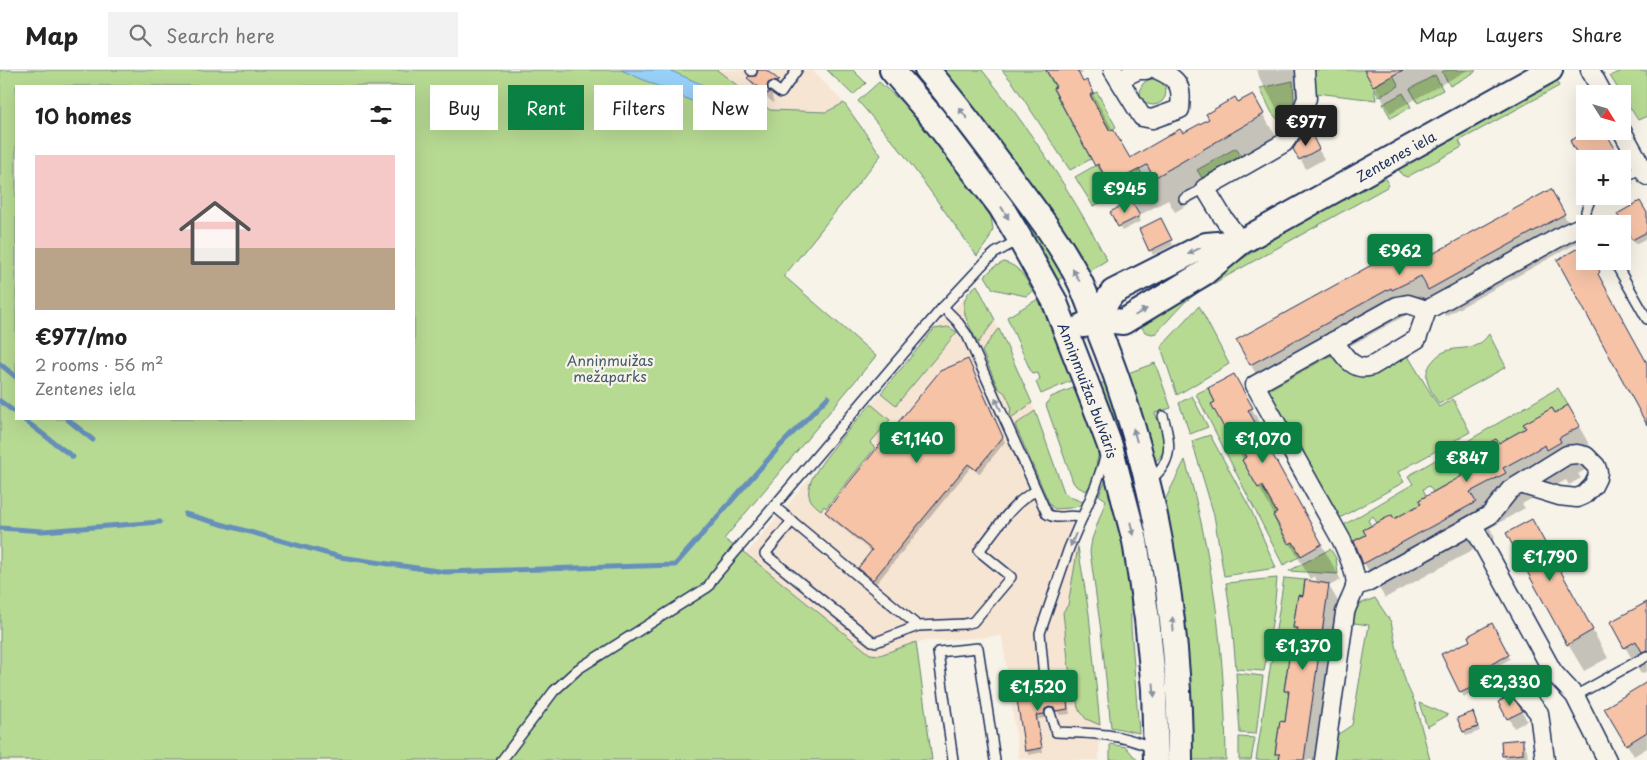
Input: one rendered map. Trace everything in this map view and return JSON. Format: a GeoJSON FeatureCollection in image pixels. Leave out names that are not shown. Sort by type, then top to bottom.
{"type":"FeatureCollection","features":[{"type":"Feature","properties":{"kind":"street","name":"Anniņmuižas bulvāris"},"geometry":{"type":"LineString","coordinates":[[892,70],[933,118],[1001,207],[1054,300],[1110,446],[1134,541],[1147,619],[1154,689],[1156,755]]}},
{"type":"Feature","properties":{"kind":"street","name":"Anniņmuižas bulvāris"},"geometry":{"type":"LineString","coordinates":[[927,70],[972,124],[1039,214],[1065,255],[1080,281],[1116,373],[1146,477],[1162,548],[1172,610],[1180,700],[1180,760]]}},
{"type":"Feature","properties":{"kind":"street"},"geometry":{"type":"LineString","coordinates":[[1146,70],[1116,75],[1142,117],[1152,119],[1180,109],[1181,92],[1173,77],[1158,70]]}},
{"type":"Feature","properties":{"kind":"street"},"geometry":{"type":"LineString","coordinates":[[1241,242],[1222,216],[1206,188],[1284,143],[1297,124],[1307,98],[1305,70]]}},
{"type":"Feature","properties":{"kind":"street","name":"Zentenes iela"},"geometry":{"type":"LineString","coordinates":[[1095,320],[1123,322],[1204,273],[1241,242],[1550,70]]}},
{"type":"Feature","properties":{"kind":"street"},"geometry":{"type":"LineString","coordinates":[[1590,70],[1598,85]]}},
{"type":"Feature","properties":{"kind":"street"},"geometry":{"type":"LineString","coordinates":[[1627,140],[1644,172]]}},
{"type":"Feature","properties":{"kind":"street"},"geometry":{"type":"LineString","coordinates":[[970,167],[965,152],[970,142],[977,141],[991,150]]}},
{"type":"Feature","properties":{"kind":"street"},"geometry":{"type":"LineString","coordinates":[[1334,341],[1350,362],[1360,367],[1368,368],[1417,339],[1427,310],[1576,228]]}},
{"type":"Feature","properties":{"kind":"street"},"geometry":{"type":"LineString","coordinates":[[1324,760],[1345,614],[1348,601],[1355,586],[1351,563],[1342,541],[1255,385],[1400,304],[1408,304],[1427,310]]}},
{"type":"Feature","properties":{"kind":"street"},"geometry":{"type":"LineString","coordinates":[[1067,334],[1095,320]]}},
{"type":"Feature","properties":{"kind":"street"},"geometry":{"type":"LineString","coordinates":[[1119,481],[1128,493],[1135,494],[1143,487],[1146,477]]}},
{"type":"Feature","properties":{"kind":"street"},"geometry":{"type":"LineString","coordinates":[[1355,586],[1369,582],[1473,526],[1490,515],[1510,490],[1520,484]]}},
{"type":"Feature","properties":{"kind":"street"},"geometry":{"type":"LineString","coordinates":[[1473,526],[1553,672],[1575,696],[1606,759]]}},
{"type":"Feature","properties":{"kind":"street"},"geometry":{"type":"LineString","coordinates":[[1545,760],[1539,713],[1520,690],[1553,672]]}},
{"type":"Feature","properties":{"kind":"lane"},"geometry":{"type":"LineString","coordinates":[[773,87],[780,92],[794,71]]}},
{"type":"Feature","properties":{"kind":"lane"},"geometry":{"type":"LineString","coordinates":[[1631,176],[1644,172]]}},
{"type":"Feature","properties":{"kind":"lane"},"geometry":{"type":"LineString","coordinates":[[1184,199],[1206,188]]}},
{"type":"Feature","properties":{"kind":"lane"},"geometry":{"type":"LineString","coordinates":[[502,760],[554,691],[566,680],[592,659],[708,588],[714,578],[943,307],[995,253],[1020,239]]}},
{"type":"Feature","properties":{"kind":"lane"},"geometry":{"type":"LineString","coordinates":[[1619,270],[1647,319]]}},
{"type":"Feature","properties":{"kind":"lane"},"geometry":{"type":"LineString","coordinates":[[943,307],[958,321],[967,335],[1047,514],[1051,517],[1073,515],[1082,518]]}},
{"type":"Feature","properties":{"kind":"lane"},"geometry":{"type":"LineString","coordinates":[[1146,477],[1156,476],[1168,457],[1169,435],[1163,416]]}},
{"type":"Feature","properties":{"kind":"lane"},"geometry":{"type":"LineString","coordinates":[[1045,688],[1040,633],[1055,594],[1069,548],[1096,485],[1110,446]]}},
{"type":"Feature","properties":{"kind":"lane"},"geometry":{"type":"LineString","coordinates":[[792,521],[765,554],[872,641],[880,641],[918,626],[969,624],[978,618],[1011,577],[979,551],[1018,504],[1029,494],[1036,491]]}},
{"type":"Feature","properties":{"kind":"lane"},"geometry":{"type":"LineString","coordinates":[[775,507],[918,626]]}},
{"type":"Feature","properties":{"kind":"lane"},"geometry":{"type":"LineString","coordinates":[[952,760],[938,652],[978,648],[995,760]]}},
{"type":"Feature","properties":{"kind":"lane"},"geometry":{"type":"LineString","coordinates":[[1575,696],[1647,656]]}},
{"type":"Feature","properties":{"kind":"lane"},"geometry":{"type":"LineString","coordinates":[[1050,713],[1056,732],[1104,733],[1133,740],[1156,755]]}},
{"type":"Feature","properties":{"kind":"shaded area"},"geometry":{"type":"Polygon","coordinates":[[[717,70],[812,70],[844,103],[826,112],[770,110],[767,108],[767,85],[737,85],[717,70]]]}},
{"type":"Feature","properties":{"kind":"shaded area"},"geometry":{"type":"Polygon","coordinates":[[[977,285],[1018,369],[1064,492],[1078,547],[1089,614],[1100,725],[1099,760],[1037,760],[1019,758],[1002,636],[916,642],[880,655],[870,654],[746,554],[934,329],[977,285]]]}},
{"type":"Feature","properties":{"kind":"green space","name":"Anniņmuižas mežaparks"},"geometry":{"type":"Polygon","coordinates":[[[0,70],[717,70],[737,85],[693,85],[693,130],[767,130],[767,108],[770,110],[826,112],[844,103],[881,155],[784,276],[876,356],[724,539],[746,554],[870,654],[880,655],[916,642],[932,760],[0,760],[0,70]]]}},
{"type":"Feature","properties":{"kind":"green space"},"geometry":{"type":"Polygon","coordinates":[[[827,70],[853,70],[866,83],[853,95],[827,70]]]}},
{"type":"Feature","properties":{"kind":"green space"},"geometry":{"type":"Polygon","coordinates":[[[941,70],[982,70],[1017,115],[1049,162],[1107,260],[1089,271],[1082,265],[941,70]]]}},
{"type":"Feature","properties":{"kind":"green space"},"geometry":{"type":"Polygon","coordinates":[[[1002,70],[1046,70],[1056,87],[1053,89],[1091,159],[1070,170],[1013,83],[1002,70]]]}},
{"type":"Feature","properties":{"kind":"green space"},"geometry":{"type":"Polygon","coordinates":[[[1312,70],[1364,70],[1374,86],[1393,75],[1399,86],[1379,97],[1374,88],[1376,100],[1316,93],[1312,70]]]}},
{"type":"Feature","properties":{"kind":"green space"},"geometry":{"type":"Polygon","coordinates":[[[1445,70],[1475,70],[1475,72],[1450,86],[1442,72],[1445,70]]]}},
{"type":"Feature","properties":{"kind":"green space"},"geometry":{"type":"Polygon","coordinates":[[[1622,71],[1647,71],[1647,116],[1638,120],[1631,109],[1631,85],[1616,85],[1610,76],[1622,71]]]}},
{"type":"Feature","properties":{"kind":"green space"},"geometry":{"type":"Polygon","coordinates":[[[1435,75],[1443,90],[1418,103],[1410,89],[1435,75]]]}},
{"type":"Feature","properties":{"kind":"green space"},"geometry":{"type":"Polygon","coordinates":[[[1153,79],[1162,83],[1166,92],[1162,101],[1153,105],[1144,101],[1140,92],[1144,83],[1153,79]]]}},
{"type":"Feature","properties":{"kind":"green space"},"geometry":{"type":"Polygon","coordinates":[[[1555,79],[1559,86],[1459,141],[1462,147],[1407,177],[1402,175],[1397,167],[1555,79]]]}},
{"type":"Feature","properties":{"kind":"green space"},"geometry":{"type":"Polygon","coordinates":[[[1293,81],[1294,101],[1286,121],[1280,122],[1272,113],[1260,88],[1293,81]]]}},
{"type":"Feature","properties":{"kind":"green space"},"geometry":{"type":"Polygon","coordinates":[[[879,82],[919,117],[991,217],[993,229],[988,241],[977,256],[902,152],[858,101],[879,82]]]}},
{"type":"Feature","properties":{"kind":"green space"},"geometry":{"type":"Polygon","coordinates":[[[1097,92],[1116,127],[1110,131],[1090,95],[1097,92]]]}},
{"type":"Feature","properties":{"kind":"green space"},"geometry":{"type":"Polygon","coordinates":[[[1403,93],[1411,107],[1391,118],[1383,104],[1403,93]]]}},
{"type":"Feature","properties":{"kind":"green space"},"geometry":{"type":"Polygon","coordinates":[[[1236,148],[1241,156],[1202,178],[1197,170],[1236,148]]]}},
{"type":"Feature","properties":{"kind":"green space"},"geometry":{"type":"Polygon","coordinates":[[[1098,164],[1110,185],[1132,173],[1138,167],[1147,183],[1093,206],[1075,177],[1098,164]]]}},
{"type":"Feature","properties":{"kind":"green space"},"geometry":{"type":"Polygon","coordinates":[[[983,171],[1004,185],[1065,276],[1058,280],[1022,215],[1005,192],[988,178],[983,171]]]}},
{"type":"Feature","properties":{"kind":"green space"},"geometry":{"type":"Polygon","coordinates":[[[1383,174],[1388,182],[1387,187],[1200,291],[1185,302],[1156,333],[1145,332],[1141,326],[1310,214],[1383,174]]]}},
{"type":"Feature","properties":{"kind":"green space"},"geometry":{"type":"Polygon","coordinates":[[[1004,262],[1014,266],[1025,277],[1033,291],[1026,296],[993,289],[985,276],[994,267],[1004,262]]]}},
{"type":"Feature","properties":{"kind":"green space"},"geometry":{"type":"Polygon","coordinates":[[[977,285],[995,320],[978,343],[967,321],[964,309],[967,295],[977,285]]]}},
{"type":"Feature","properties":{"kind":"green space"},"geometry":{"type":"Polygon","coordinates":[[[1038,299],[1075,379],[1041,394],[1036,382],[1040,379],[1038,373],[1032,374],[1007,317],[1038,299]]]}},
{"type":"Feature","properties":{"kind":"green space"},"geometry":{"type":"Polygon","coordinates":[[[1199,306],[1229,364],[1177,395],[1161,347],[1199,306]]]}},
{"type":"Feature","properties":{"kind":"green space"},"geometry":{"type":"Polygon","coordinates":[[[948,327],[957,332],[896,405],[881,393],[934,329],[948,327]]]}},
{"type":"Feature","properties":{"kind":"green space"},"geometry":{"type":"Polygon","coordinates":[[[999,329],[1032,403],[1011,418],[1011,406],[1005,393],[998,388],[982,351],[999,329]]]}},
{"type":"Feature","properties":{"kind":"green space"},"geometry":{"type":"Polygon","coordinates":[[[1489,334],[1506,367],[1439,404],[1430,389],[1427,378],[1432,362],[1446,351],[1475,346],[1489,334]]]}},
{"type":"Feature","properties":{"kind":"green space"},"geometry":{"type":"Polygon","coordinates":[[[1328,350],[1346,370],[1352,374],[1366,376],[1376,374],[1408,356],[1439,407],[1453,399],[1470,432],[1398,472],[1404,482],[1338,519],[1267,392],[1271,381],[1328,350]]]}},
{"type":"Feature","properties":{"kind":"green space"},"geometry":{"type":"Polygon","coordinates":[[[1155,363],[1171,408],[1155,413],[1164,439],[1164,445],[1160,457],[1154,463],[1150,459],[1128,373],[1155,363]]]}},
{"type":"Feature","properties":{"kind":"green space"},"geometry":{"type":"Polygon","coordinates":[[[1108,381],[1127,452],[1097,385],[1108,381]]]}},
{"type":"Feature","properties":{"kind":"green space"},"geometry":{"type":"Polygon","coordinates":[[[1078,386],[1100,447],[1093,480],[1086,491],[1076,486],[1073,482],[1046,405],[1051,397],[1078,386]]]}},
{"type":"Feature","properties":{"kind":"green space"},"geometry":{"type":"Polygon","coordinates":[[[1208,388],[1215,402],[1211,404],[1232,431],[1246,457],[1242,460],[1258,488],[1262,486],[1277,513],[1273,516],[1288,544],[1293,542],[1301,556],[1283,565],[1196,394],[1208,388]]]}},
{"type":"Feature","properties":{"kind":"green space"},"geometry":{"type":"Polygon","coordinates":[[[1558,388],[1568,405],[1555,413],[1552,408],[1524,424],[1526,428],[1499,443],[1496,439],[1468,454],[1470,459],[1456,467],[1464,481],[1447,484],[1433,492],[1429,486],[1423,489],[1426,496],[1419,500],[1421,504],[1394,519],[1392,515],[1377,523],[1373,516],[1368,520],[1371,526],[1363,530],[1366,535],[1351,542],[1342,526],[1413,484],[1408,476],[1558,388]]]}},
{"type":"Feature","properties":{"kind":"green space"},"geometry":{"type":"Polygon","coordinates":[[[1192,396],[1208,427],[1190,434],[1179,403],[1192,396]]]}},
{"type":"Feature","properties":{"kind":"green space"},"geometry":{"type":"Polygon","coordinates":[[[871,404],[890,420],[870,443],[875,448],[826,508],[824,506],[821,510],[810,498],[809,488],[812,480],[826,458],[871,404]]]}},
{"type":"Feature","properties":{"kind":"green space"},"geometry":{"type":"Polygon","coordinates":[[[1035,411],[1064,492],[1070,497],[1083,502],[1082,505],[1055,509],[1050,505],[1015,425],[1035,411]]]}},
{"type":"Feature","properties":{"kind":"green space"},"geometry":{"type":"Polygon","coordinates":[[[1210,435],[1251,510],[1276,568],[1224,576],[1214,515],[1192,441],[1210,435]]]}},
{"type":"Feature","properties":{"kind":"green space"},"geometry":{"type":"Polygon","coordinates":[[[1185,460],[1204,534],[1216,608],[1223,684],[1226,760],[1192,760],[1191,695],[1181,606],[1165,500],[1185,460]]]}},
{"type":"Feature","properties":{"kind":"green space"},"geometry":{"type":"Polygon","coordinates":[[[1108,475],[1124,539],[1130,580],[1131,627],[1139,733],[1111,727],[1101,631],[1090,552],[1092,539],[1106,500],[1099,495],[1108,475]]]}},
{"type":"Feature","properties":{"kind":"green space"},"geometry":{"type":"Polygon","coordinates":[[[1078,547],[1089,614],[1100,725],[1086,719],[1078,708],[1074,683],[1069,669],[1063,612],[1068,605],[1078,547]]]}},
{"type":"Feature","properties":{"kind":"green space"},"geometry":{"type":"Polygon","coordinates":[[[1330,549],[1336,558],[1338,574],[1289,571],[1330,549]]]}},
{"type":"Feature","properties":{"kind":"green space"},"geometry":{"type":"Polygon","coordinates":[[[1277,578],[1274,611],[1264,671],[1236,669],[1226,583],[1277,578]]]}},
{"type":"Feature","properties":{"kind":"green space"},"geometry":{"type":"Polygon","coordinates":[[[1284,578],[1305,580],[1303,596],[1298,596],[1293,627],[1298,628],[1294,659],[1289,658],[1284,690],[1289,691],[1285,722],[1280,721],[1275,753],[1280,754],[1279,760],[1256,760],[1284,578]]]}},
{"type":"Feature","properties":{"kind":"green space"},"geometry":{"type":"Polygon","coordinates":[[[1375,598],[1391,622],[1400,663],[1415,703],[1430,760],[1334,760],[1337,735],[1352,725],[1369,625],[1354,623],[1352,613],[1357,605],[1375,598]]]}},
{"type":"Feature","properties":{"kind":"green space"},"geometry":{"type":"Polygon","coordinates":[[[1236,673],[1263,676],[1256,734],[1240,733],[1236,673]]]}},
{"type":"Feature","properties":{"kind":"green space"},"geometry":{"type":"Polygon","coordinates":[[[1419,703],[1448,715],[1427,727],[1419,703]]]}},
{"type":"Feature","properties":{"kind":"green space"},"geometry":{"type":"Polygon","coordinates":[[[1239,737],[1255,738],[1251,760],[1239,760],[1239,737]]]}},
{"type":"Feature","properties":{"kind":"green space"},"geometry":{"type":"Polygon","coordinates":[[[1110,744],[1126,747],[1137,760],[1110,760],[1110,744]]]}},
{"type":"Feature","properties":{"kind":"water"},"geometry":{"type":"Polygon","coordinates":[[[621,70],[669,70],[703,85],[693,85],[693,102],[683,97],[683,85],[655,85],[621,70]]]}},
{"type":"Feature","properties":{"kind":"building"},"geometry":{"type":"Polygon","coordinates":[[[758,70],[766,70],[779,80],[768,83],[767,87],[767,85],[756,85],[747,78],[749,76],[756,76],[758,70]]]}},
{"type":"Feature","properties":{"kind":"building"},"geometry":{"type":"Polygon","coordinates":[[[1046,70],[1077,70],[1083,82],[1087,80],[1094,93],[1090,95],[1110,131],[1113,129],[1130,158],[1180,129],[1183,133],[1209,119],[1206,114],[1235,97],[1238,102],[1253,94],[1264,114],[1154,178],[1147,165],[1110,185],[1098,164],[1095,166],[1053,88],[1056,87],[1046,70]]]}},
{"type":"Feature","properties":{"kind":"building"},"geometry":{"type":"Polygon","coordinates":[[[1364,70],[1403,70],[1373,86],[1364,70]]]}},
{"type":"Feature","properties":{"kind":"building"},"geometry":{"type":"Polygon","coordinates":[[[1311,133],[1319,149],[1299,160],[1293,149],[1299,140],[1311,133]]]}},
{"type":"Feature","properties":{"kind":"building"},"geometry":{"type":"Polygon","coordinates":[[[1576,137],[1576,140],[1610,140],[1616,150],[1576,150],[1576,152],[1570,141],[1576,137]]]}},
{"type":"Feature","properties":{"kind":"building"},"geometry":{"type":"Polygon","coordinates":[[[1551,189],[1565,214],[1428,290],[1421,276],[1392,290],[1391,288],[1250,365],[1236,340],[1404,247],[1414,264],[1551,189]]]}},
{"type":"Feature","properties":{"kind":"building"},"geometry":{"type":"Polygon","coordinates":[[[1131,201],[1140,216],[1118,227],[1110,212],[1131,201]]]}},
{"type":"Feature","properties":{"kind":"building"},"geometry":{"type":"Polygon","coordinates":[[[1640,201],[1647,213],[1647,232],[1632,240],[1631,215],[1617,214],[1640,201]]]}},
{"type":"Feature","properties":{"kind":"building"},"geometry":{"type":"Polygon","coordinates":[[[1161,218],[1172,240],[1149,251],[1139,229],[1161,218]]]}},
{"type":"Feature","properties":{"kind":"building"},"geometry":{"type":"Polygon","coordinates":[[[1576,249],[1576,270],[1599,270],[1600,272],[1598,274],[1647,363],[1647,425],[1557,260],[1576,249]]]}},
{"type":"Feature","properties":{"kind":"building"},"geometry":{"type":"Polygon","coordinates":[[[968,359],[1003,437],[976,470],[968,464],[873,580],[858,568],[872,550],[825,512],[940,371],[968,359]]]}},
{"type":"Feature","properties":{"kind":"building"},"geometry":{"type":"Polygon","coordinates":[[[1234,374],[1253,408],[1248,410],[1322,544],[1301,556],[1293,542],[1289,544],[1273,515],[1277,513],[1262,486],[1258,488],[1242,460],[1246,457],[1232,431],[1227,433],[1211,404],[1215,402],[1208,388],[1234,374]]]}},
{"type":"Feature","properties":{"kind":"building"},"geometry":{"type":"Polygon","coordinates":[[[1568,405],[1580,426],[1559,438],[1561,442],[1547,450],[1545,445],[1503,468],[1506,473],[1470,492],[1476,502],[1363,564],[1354,541],[1366,535],[1363,530],[1392,515],[1394,519],[1421,504],[1419,500],[1462,476],[1456,466],[1470,459],[1468,455],[1496,439],[1499,443],[1526,428],[1523,424],[1552,408],[1555,413],[1568,405]]]}},
{"type":"Feature","properties":{"kind":"building"},"geometry":{"type":"Polygon","coordinates":[[[1532,519],[1593,630],[1567,645],[1506,533],[1532,519]]]}},
{"type":"Feature","properties":{"kind":"building"},"geometry":{"type":"Polygon","coordinates":[[[1305,580],[1329,584],[1304,760],[1279,760],[1280,754],[1275,754],[1280,721],[1285,722],[1289,691],[1284,691],[1289,658],[1294,659],[1298,628],[1293,628],[1298,595],[1303,596],[1305,580]]]}},
{"type":"Feature","properties":{"kind":"building"},"geometry":{"type":"Polygon","coordinates":[[[1647,602],[1647,650],[1642,652],[1636,641],[1624,648],[1610,622],[1647,602]]]}},
{"type":"Feature","properties":{"kind":"building"},"geometry":{"type":"Polygon","coordinates":[[[1492,623],[1509,655],[1472,674],[1477,685],[1460,693],[1441,654],[1470,641],[1468,636],[1492,623]]]}},
{"type":"Feature","properties":{"kind":"building"},"geometry":{"type":"Polygon","coordinates":[[[1647,682],[1647,732],[1626,745],[1604,708],[1647,682]]]}},
{"type":"Feature","properties":{"kind":"building"},"geometry":{"type":"Polygon","coordinates":[[[1064,685],[1068,709],[1056,711],[1054,708],[1049,707],[1045,709],[1044,714],[1036,715],[1042,748],[1025,751],[1016,693],[1039,689],[1042,693],[1046,694],[1050,691],[1051,687],[1064,685]]]}},
{"type":"Feature","properties":{"kind":"building"},"geometry":{"type":"Polygon","coordinates":[[[1511,695],[1523,711],[1507,719],[1498,702],[1511,695]]]}},
{"type":"Feature","properties":{"kind":"building"},"geometry":{"type":"Polygon","coordinates":[[[1473,712],[1478,727],[1463,732],[1457,718],[1473,712]]]}},
{"type":"Feature","properties":{"kind":"building"},"geometry":{"type":"Polygon","coordinates":[[[1523,739],[1523,754],[1502,756],[1501,741],[1523,739]]]}},
{"type":"Feature","properties":{"kind":"waterway"},"geometry":{"type":"LineString","coordinates":[[0,364],[15,376]]}},
{"type":"Feature","properties":{"kind":"waterway"},"geometry":{"type":"LineString","coordinates":[[185,514],[340,557],[445,572],[675,565],[780,446],[828,397]]}},
{"type":"Feature","properties":{"kind":"waterway"},"geometry":{"type":"LineString","coordinates":[[0,401],[15,412]]}},
{"type":"Feature","properties":{"kind":"waterway"},"geometry":{"type":"LineString","coordinates":[[24,420],[73,457]]}},
{"type":"Feature","properties":{"kind":"waterway"},"geometry":{"type":"LineString","coordinates":[[68,420],[93,440]]}},
{"type":"Feature","properties":{"kind":"waterway"},"geometry":{"type":"LineString","coordinates":[[0,528],[43,531],[160,522]]}}]}
